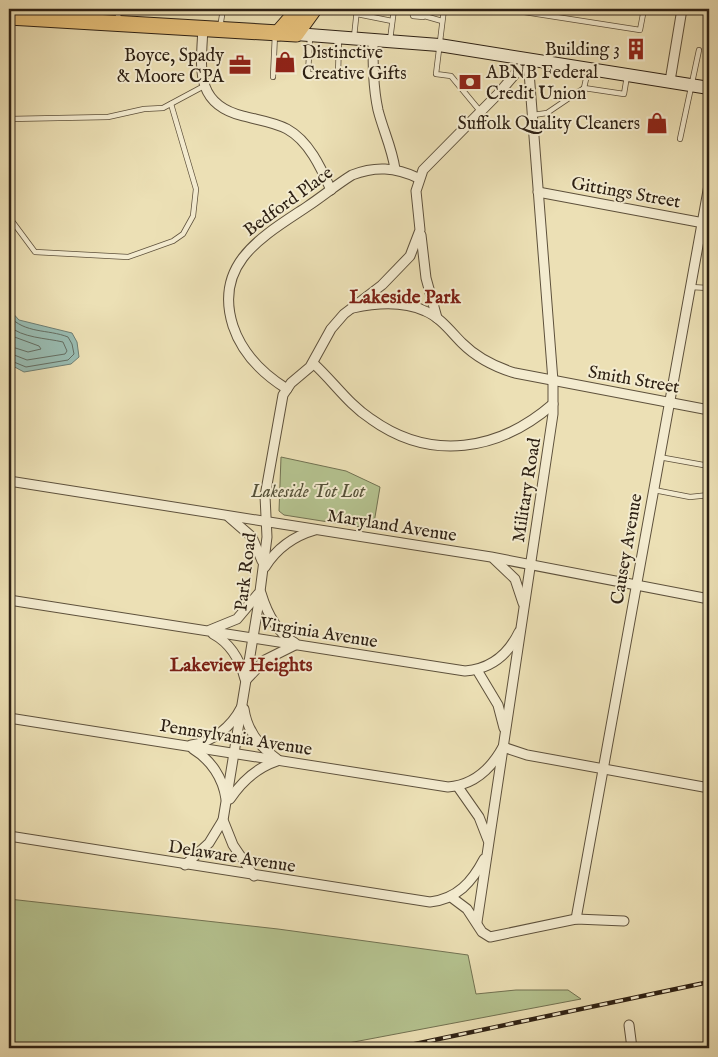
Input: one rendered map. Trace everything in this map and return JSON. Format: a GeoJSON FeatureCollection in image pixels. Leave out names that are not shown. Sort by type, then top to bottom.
{"type":"FeatureCollection","features":[{"type":"Feature","properties":{"kind":"main road"},"geometry":{"type":"LineString","coordinates":[[276,33],[299,9]]}},
{"type":"Feature","properties":{"kind":"main road"},"geometry":{"type":"LineString","coordinates":[[303,35],[314,9]]}},
{"type":"Feature","properties":{"kind":"main road"},"geometry":{"type":"LineString","coordinates":[[13,14],[118,16],[203,28],[439,46],[709,88]]}},
{"type":"Feature","properties":{"kind":"street"},"geometry":{"type":"LineString","coordinates":[[670,81],[682,9]]}},
{"type":"Feature","properties":{"kind":"street"},"geometry":{"type":"LineString","coordinates":[[203,28],[200,70],[208,95],[225,110],[278,125],[294,134],[312,154],[332,190]]}},
{"type":"Feature","properties":{"kind":"street"},"geometry":{"type":"LineString","coordinates":[[373,40],[375,92],[378,110],[393,155],[395,169]]}},
{"type":"Feature","properties":{"kind":"street"},"geometry":{"type":"LineString","coordinates":[[418,178],[425,166],[528,59]]}},
{"type":"Feature","properties":{"kind":"street","name":"Military Road"},"geometry":{"type":"LineString","coordinates":[[477,922],[548,457],[553,404],[528,59]]}},
{"type":"Feature","properties":{"kind":"street","name":"Bedford Place"},"geometry":{"type":"LineString","coordinates":[[287,389],[255,363],[236,332],[229,304],[231,278],[251,247],[352,175],[364,170],[395,169],[418,178]]}},
{"type":"Feature","properties":{"kind":"street","name":"Park Road"},"geometry":{"type":"LineString","coordinates":[[185,865],[209,843],[222,820],[227,803],[267,538],[265,496],[283,395],[313,363],[331,329],[350,308],[382,285],[406,261],[416,246],[420,230],[416,191],[418,178]]}},
{"type":"Feature","properties":{"kind":"street","name":"Causey Avenue"},"geometry":{"type":"LineString","coordinates":[[576,919],[690,287],[706,223],[709,185]]}},
{"type":"Feature","properties":{"kind":"street","name":"Gittings Street"},"geometry":{"type":"LineString","coordinates":[[538,192],[706,223]]}},
{"type":"Feature","properties":{"kind":"street"},"geometry":{"type":"LineString","coordinates":[[420,230],[426,278],[437,318]]}},
{"type":"Feature","properties":{"kind":"street"},"geometry":{"type":"LineString","coordinates":[[350,308],[383,304],[399,305],[426,311],[437,318]]}},
{"type":"Feature","properties":{"kind":"street","name":"Smith Street"},"geometry":{"type":"LineString","coordinates":[[437,318],[463,344],[490,364],[515,373],[709,410]]}},
{"type":"Feature","properties":{"kind":"street"},"geometry":{"type":"LineString","coordinates":[[313,363],[370,419],[402,436],[422,442],[457,446],[489,442],[522,428],[553,404]]}},
{"type":"Feature","properties":{"kind":"street","name":"Maryland Avenue"},"geometry":{"type":"LineString","coordinates":[[9,481],[491,557],[709,599]]}},
{"type":"Feature","properties":{"kind":"street"},"geometry":{"type":"LineString","coordinates":[[225,515],[237,522],[252,538],[258,547],[263,569]]}},
{"type":"Feature","properties":{"kind":"street"},"geometry":{"type":"LineString","coordinates":[[263,569],[275,553],[290,541],[318,530]]}},
{"type":"Feature","properties":{"kind":"street"},"geometry":{"type":"LineString","coordinates":[[491,557],[502,564],[515,579],[523,599],[524,610]]}},
{"type":"Feature","properties":{"kind":"street"},"geometry":{"type":"LineString","coordinates":[[205,631],[222,627],[237,619],[253,603],[260,590]]}},
{"type":"Feature","properties":{"kind":"street"},"geometry":{"type":"LineString","coordinates":[[205,631],[222,640],[230,647],[240,663],[246,681],[265,660],[297,644],[277,628],[260,590]]}},
{"type":"Feature","properties":{"kind":"street","name":"Virginia Avenue"},"geometry":{"type":"LineString","coordinates":[[9,600],[465,671],[477,670]]}},
{"type":"Feature","properties":{"kind":"street"},"geometry":{"type":"LineString","coordinates":[[505,734],[498,705],[477,670],[494,662],[504,654],[522,625]]}},
{"type":"Feature","properties":{"kind":"street"},"geometry":{"type":"LineString","coordinates":[[183,746],[196,744],[212,738],[232,721],[243,704]]}},
{"type":"Feature","properties":{"kind":"street"},"geometry":{"type":"LineString","coordinates":[[243,704],[254,736],[270,754],[280,761]]}},
{"type":"Feature","properties":{"kind":"street","name":"Pennsylvania Avenue"},"geometry":{"type":"LineString","coordinates":[[9,718],[448,787],[458,786]]}},
{"type":"Feature","properties":{"kind":"street"},"geometry":{"type":"LineString","coordinates":[[183,746],[201,754],[215,770],[221,781],[227,803]]}},
{"type":"Feature","properties":{"kind":"street"},"geometry":{"type":"LineString","coordinates":[[489,842],[479,816],[458,786],[473,780],[486,771],[503,747],[528,755],[709,788]]}},
{"type":"Feature","properties":{"kind":"street"},"geometry":{"type":"LineString","coordinates":[[227,803],[245,780],[256,770],[280,761]]}},
{"type":"Feature","properties":{"kind":"street"},"geometry":{"type":"LineString","coordinates":[[222,820],[232,845],[254,876]]}},
{"type":"Feature","properties":{"kind":"street","name":"Delaware Avenue"},"geometry":{"type":"LineString","coordinates":[[9,836],[420,901],[435,902],[450,897]]}},
{"type":"Feature","properties":{"kind":"street"},"geometry":{"type":"LineString","coordinates":[[488,852],[473,878],[450,897],[468,909],[482,932],[490,937],[576,919],[624,921]]}},
{"type":"Feature","properties":{"kind":"street"},"geometry":{"type":"LineString","coordinates":[[629,1025],[632,1048]]}},
{"type":"Feature","properties":{"kind":"lane"},"geometry":{"type":"LineString","coordinates":[[220,29],[223,9]]}},
{"type":"Feature","properties":{"kind":"lane"},"geometry":{"type":"LineString","coordinates":[[390,42],[394,9]]}},
{"type":"Feature","properties":{"kind":"lane"},"geometry":{"type":"LineString","coordinates":[[412,9],[412,16],[442,21]]}},
{"type":"Feature","properties":{"kind":"lane"},"geometry":{"type":"LineString","coordinates":[[422,9],[421,15],[424,17]]}},
{"type":"Feature","properties":{"kind":"lane"},"geometry":{"type":"LineString","coordinates":[[444,9],[436,74],[451,76],[480,111]]}},
{"type":"Feature","properties":{"kind":"lane"},"geometry":{"type":"LineString","coordinates":[[518,9],[518,11],[640,30],[644,9]]}},
{"type":"Feature","properties":{"kind":"lane"},"geometry":{"type":"LineString","coordinates":[[354,39],[357,11],[392,21]]}},
{"type":"Feature","properties":{"kind":"lane"},"geometry":{"type":"LineString","coordinates":[[273,77],[276,33]]}},
{"type":"Feature","properties":{"kind":"lane"},"geometry":{"type":"LineString","coordinates":[[303,35],[308,74],[338,76],[340,38]]}},
{"type":"Feature","properties":{"kind":"lane"},"geometry":{"type":"LineString","coordinates":[[680,138],[699,50]]}},
{"type":"Feature","properties":{"kind":"lane"},"geometry":{"type":"LineString","coordinates":[[584,88],[588,69]]}},
{"type":"Feature","properties":{"kind":"lane"},"geometry":{"type":"LineString","coordinates":[[532,116],[547,113],[584,88],[624,94],[627,75]]}},
{"type":"Feature","properties":{"kind":"lane"},"geometry":{"type":"LineString","coordinates":[[9,119],[108,117],[144,108],[163,108],[204,86]]}},
{"type":"Feature","properties":{"kind":"lane"},"geometry":{"type":"LineString","coordinates":[[9,217],[35,252],[128,257],[173,242],[189,227],[196,206],[196,188],[171,104]]}},
{"type":"Feature","properties":{"kind":"lane"},"geometry":{"type":"LineString","coordinates":[[690,287],[709,288]]}},
{"type":"Feature","properties":{"kind":"lane"},"geometry":{"type":"LineString","coordinates":[[659,457],[709,466]]}},
{"type":"Feature","properties":{"kind":"lane"},"geometry":{"type":"LineString","coordinates":[[653,490],[690,497],[709,495]]}},
{"type":"Feature","properties":{"kind":"green space","name":"Lakeside Tot Lot"},"geometry":{"type":"Polygon","coordinates":[[[281,457],[346,471],[380,487],[373,529],[284,515],[279,511],[281,457]]]}},
{"type":"Feature","properties":{"kind":"green space"},"geometry":{"type":"Polygon","coordinates":[[[9,899],[278,929],[468,955],[476,994],[516,990],[568,990],[581,999],[322,1048],[9,1048],[9,899]]]}},
{"type":"Feature","properties":{"kind":"water"},"geometry":{"type":"Polygon","coordinates":[[[9,309],[19,320],[72,333],[77,342],[79,357],[71,364],[24,372],[9,364],[9,309]]]}},
{"type":"Feature","properties":{"kind":"railway"},"geometry":{"type":"LineString","coordinates":[[396,1048],[709,982]]}},
{"type":"Feature","properties":{"kind":"place","name":"Building 3"},"geometry":{"type":"Point","coordinates":[636,49]}},
{"type":"Feature","properties":{"kind":"place","name":"Distinctive Creative Gifts"},"geometry":{"type":"Point","coordinates":[285,62]}},
{"type":"Feature","properties":{"kind":"place","name":"Boyce, Spady & Moore CPA"},"geometry":{"type":"Point","coordinates":[240,65]}},
{"type":"Feature","properties":{"kind":"place","name":"ABNB Federal Credit Union"},"geometry":{"type":"Point","coordinates":[470,82]}},
{"type":"Feature","properties":{"kind":"place","name":"Suffolk Quality Cleaners"},"geometry":{"type":"Point","coordinates":[657,123]}},
{"type":"Feature","properties":{"kind":"district","name":"Lakeside Park"},"geometry":{"type":"Point","coordinates":[405,296]}},
{"type":"Feature","properties":{"kind":"district","name":"Lakeview Heights"},"geometry":{"type":"Point","coordinates":[241,664]}}]}
